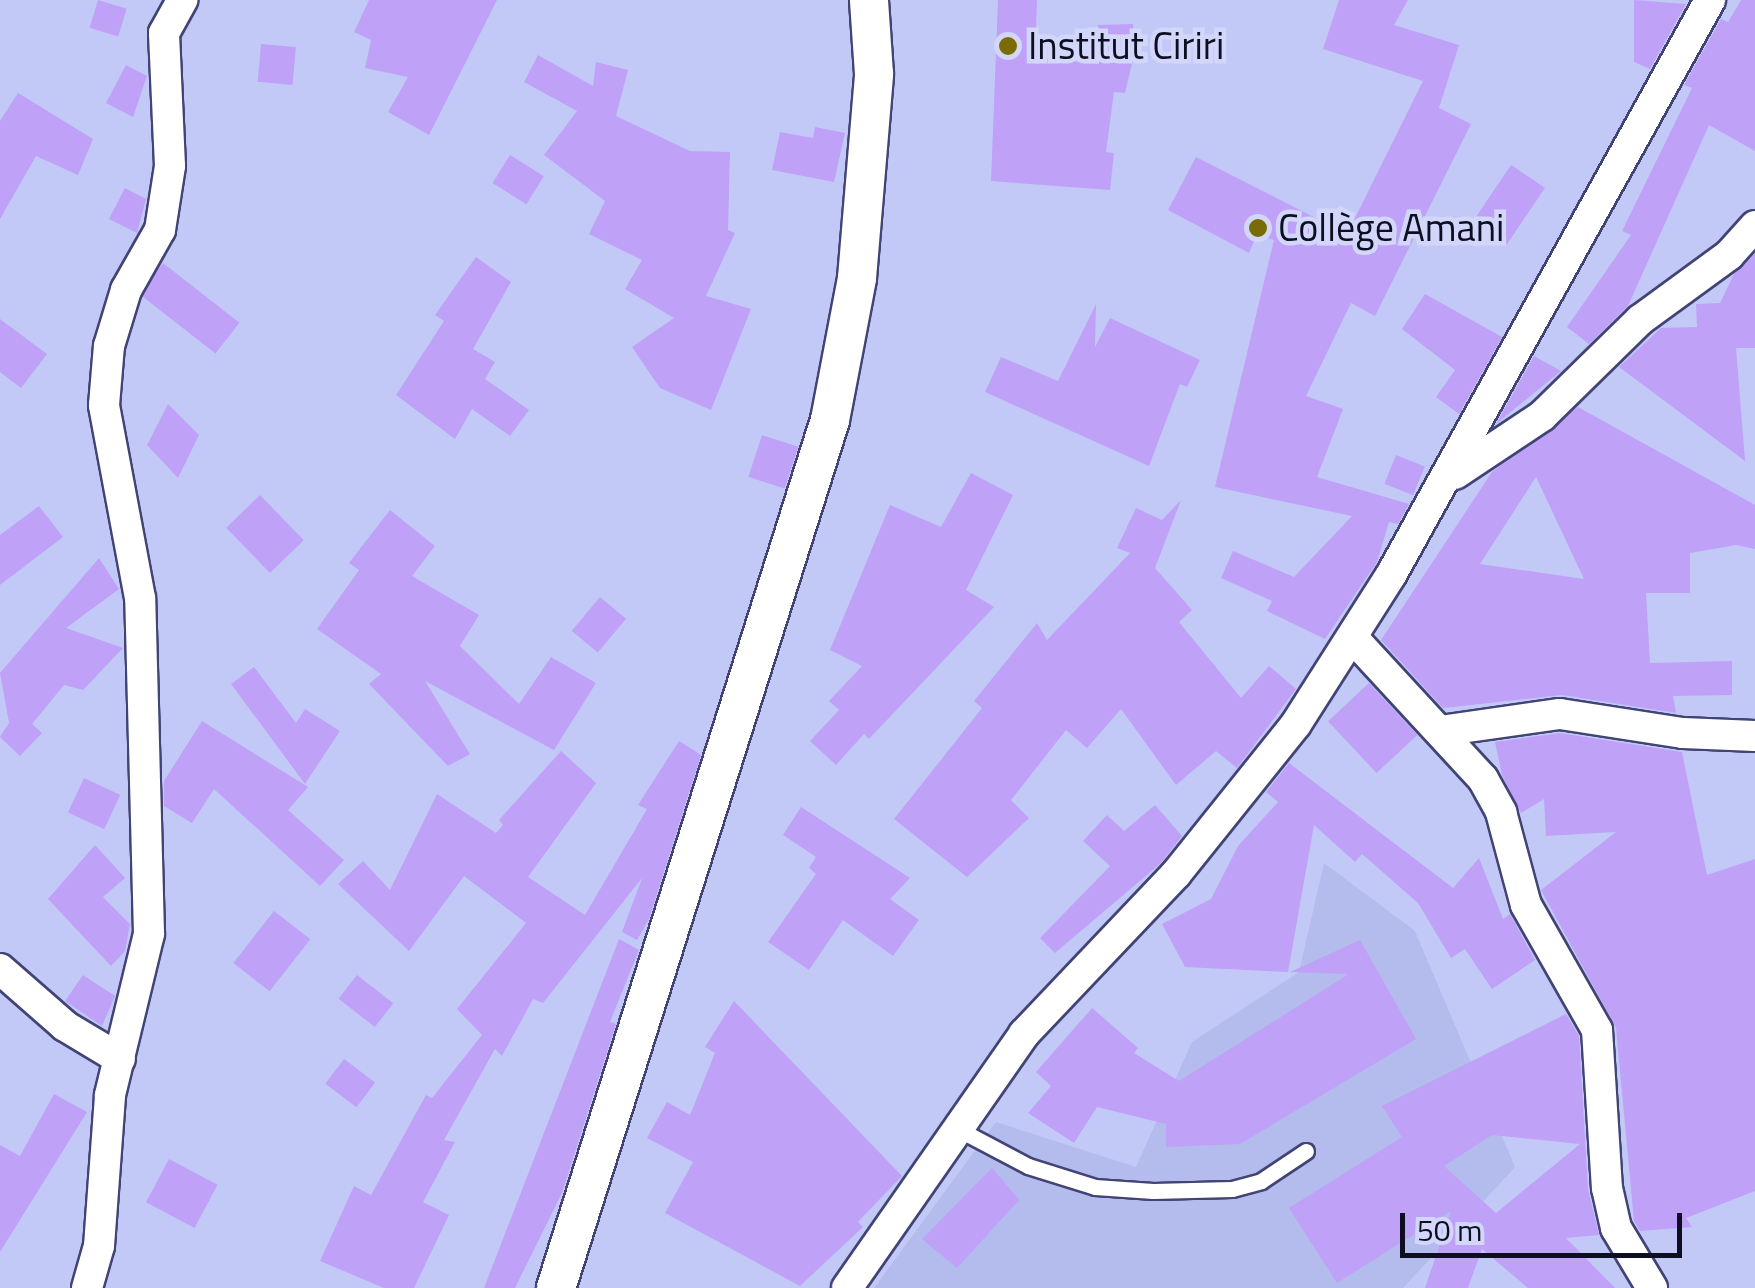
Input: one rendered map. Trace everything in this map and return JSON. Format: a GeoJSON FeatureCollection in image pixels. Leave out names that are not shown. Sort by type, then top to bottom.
{"type":"FeatureCollection","features":[{"type":"Feature","properties":{"kind":"street"},"geometry":{"type":"LineString","coordinates":[[88,1288],[99,1246],[110,1096],[149,934],[148,735],[140,598],[104,406],[109,346],[126,290],[160,230],[170,166],[164,33],[152,0]]}},
{"type":"Feature","properties":{"kind":"street"},"geometry":{"type":"LineString","coordinates":[[164,33],[182,0]]}},
{"type":"Feature","properties":{"kind":"street"},"geometry":{"type":"LineString","coordinates":[[556,1288],[830,420],[857,278],[874,74],[869,0]]}},
{"type":"Feature","properties":{"kind":"street"},"geometry":{"type":"LineString","coordinates":[[847,1288],[1024,1034],[1242,796],[1352,637],[1710,0]]}},
{"type":"Feature","properties":{"kind":"street"},"geometry":{"type":"LineString","coordinates":[[1440,485],[1542,416],[1640,320],[1729,255],[1755,226]]}},
{"type":"Feature","properties":{"kind":"street"},"geometry":{"type":"LineString","coordinates":[[1352,637],[1482,778],[1501,812],[1526,905],[1597,1030],[1607,1188],[1616,1228],[1652,1288]]}},
{"type":"Feature","properties":{"kind":"street"},"geometry":{"type":"LineString","coordinates":[[1440,731],[1560,714],[1683,733],[1755,736]]}},
{"type":"Feature","properties":{"kind":"street"},"geometry":{"type":"LineString","coordinates":[[0,969],[65,1026],[120,1059]]}},
{"type":"Feature","properties":{"kind":"lane"},"geometry":{"type":"LineString","coordinates":[[958,1128],[1028,1166],[1095,1187],[1153,1191],[1232,1189],[1261,1181],[1306,1151]]}},
{"type":"Feature","properties":{"kind":"shaded area"},"geometry":{"type":"Polygon","coordinates":[[[1324,863],[1415,931],[1515,1167],[1403,1288],[874,1288],[996,1122],[1136,1167],[1192,1042],[1299,972],[1324,863]]]}},
{"type":"Feature","properties":{"kind":"building"},"geometry":{"type":"Polygon","coordinates":[[[98,0],[127,9],[118,37],[90,28],[98,0]]]}},
{"type":"Feature","properties":{"kind":"building"},"geometry":{"type":"Polygon","coordinates":[[[369,0],[497,0],[429,135],[388,112],[408,77],[365,68],[371,40],[354,32],[369,0]]]}},
{"type":"Feature","properties":{"kind":"building"},"geometry":{"type":"Polygon","coordinates":[[[998,0],[1037,0],[1035,57],[1099,64],[1098,25],[1133,24],[1134,55],[1125,93],[1114,92],[1106,152],[1114,153],[1110,190],[991,181],[998,0]]]}},
{"type":"Feature","properties":{"kind":"building"},"geometry":{"type":"Polygon","coordinates":[[[1339,0],[1408,0],[1394,25],[1459,45],[1439,108],[1471,124],[1375,316],[1351,303],[1306,396],[1343,409],[1317,477],[1409,504],[1398,524],[1389,522],[1377,562],[1325,639],[1267,611],[1272,601],[1221,578],[1233,551],[1294,577],[1352,516],[1215,487],[1274,240],[1257,234],[1249,253],[1168,210],[1196,157],[1347,234],[1423,81],[1323,49],[1339,0]]]}},
{"type":"Feature","properties":{"kind":"building"},"geometry":{"type":"Polygon","coordinates":[[[1634,0],[1686,4],[1650,69],[1634,62],[1634,0]]]}},
{"type":"Feature","properties":{"kind":"building"},"geometry":{"type":"Polygon","coordinates":[[[1741,0],[1755,0],[1755,151],[1709,125],[1628,306],[1589,344],[1567,327],[1631,235],[1622,231],[1692,88],[1684,85],[1721,19],[1728,22],[1741,0]]]}},
{"type":"Feature","properties":{"kind":"building"},"geometry":{"type":"Polygon","coordinates":[[[261,44],[296,47],[293,85],[258,82],[261,44]]]}},
{"type":"Feature","properties":{"kind":"building"},"geometry":{"type":"Polygon","coordinates":[[[538,55],[593,86],[596,62],[628,70],[616,116],[690,151],[730,152],[728,230],[735,233],[706,296],[751,309],[711,410],[660,388],[632,347],[674,318],[625,289],[642,260],[589,234],[605,201],[544,155],[577,111],[524,82],[538,55]]]}},
{"type":"Feature","properties":{"kind":"building"},"geometry":{"type":"Polygon","coordinates":[[[126,65],[147,76],[133,117],[106,103],[126,65]]]}},
{"type":"Feature","properties":{"kind":"building"},"geometry":{"type":"Polygon","coordinates":[[[18,93],[93,139],[78,175],[36,156],[0,219],[0,121],[18,93]]]}},
{"type":"Feature","properties":{"kind":"building"},"geometry":{"type":"Polygon","coordinates":[[[815,127],[845,133],[834,182],[772,170],[780,132],[813,138],[815,127]]]}},
{"type":"Feature","properties":{"kind":"building"},"geometry":{"type":"Polygon","coordinates":[[[510,155],[544,176],[526,204],[493,183],[510,155]]]}},
{"type":"Feature","properties":{"kind":"building"},"geometry":{"type":"Polygon","coordinates":[[[1511,165],[1545,188],[1507,244],[1473,221],[1511,165]]]}},
{"type":"Feature","properties":{"kind":"building"},"geometry":{"type":"Polygon","coordinates":[[[125,188],[146,199],[137,233],[109,219],[125,188]]]}},
{"type":"Feature","properties":{"kind":"building"},"geometry":{"type":"Polygon","coordinates":[[[1755,254],[1755,348],[1736,348],[1745,461],[1619,367],[1661,328],[1697,327],[1696,304],[1720,303],[1734,274],[1755,254]]]}},
{"type":"Feature","properties":{"kind":"building"},"geometry":{"type":"Polygon","coordinates":[[[476,257],[511,282],[473,349],[495,362],[485,379],[529,410],[510,436],[472,409],[455,439],[396,395],[444,321],[435,315],[476,257]]]}},
{"type":"Feature","properties":{"kind":"building"},"geometry":{"type":"Polygon","coordinates":[[[163,263],[239,323],[215,353],[139,294],[163,263]]]}},
{"type":"Feature","properties":{"kind":"building"},"geometry":{"type":"Polygon","coordinates":[[[1425,294],[1502,337],[1459,414],[1436,397],[1455,370],[1402,329],[1425,294]]]}},
{"type":"Feature","properties":{"kind":"building"},"geometry":{"type":"Polygon","coordinates":[[[1096,304],[1095,347],[1110,318],[1200,360],[1187,387],[1180,384],[1149,466],[985,392],[1001,357],[1058,381],[1096,304]]]}},
{"type":"Feature","properties":{"kind":"building"},"geometry":{"type":"Polygon","coordinates":[[[0,319],[47,354],[21,388],[0,372],[0,319]]]}},
{"type":"Feature","properties":{"kind":"building"},"geometry":{"type":"Polygon","coordinates":[[[1534,356],[1561,371],[1496,424],[1534,356]]]}},
{"type":"Feature","properties":{"kind":"building"},"geometry":{"type":"Polygon","coordinates":[[[168,404],[199,435],[178,478],[147,445],[168,404]]]}},
{"type":"Feature","properties":{"kind":"building"},"geometry":{"type":"Polygon","coordinates":[[[1578,407],[1755,505],[1755,549],[1736,545],[1690,553],[1690,593],[1646,593],[1650,663],[1732,661],[1732,695],[1673,696],[1676,713],[1562,695],[1443,708],[1381,640],[1492,472],[1578,407]],[[1536,477],[1480,564],[1584,579],[1536,477]]]}},
{"type":"Feature","properties":{"kind":"building"},"geometry":{"type":"Polygon","coordinates":[[[762,435],[798,447],[785,489],[748,477],[762,435]]]}},
{"type":"Feature","properties":{"kind":"building"},"geometry":{"type":"Polygon","coordinates":[[[1396,455],[1425,467],[1413,495],[1384,484],[1396,455]]]}},
{"type":"Feature","properties":{"kind":"building"},"geometry":{"type":"Polygon","coordinates":[[[971,473],[1013,495],[966,590],[994,607],[869,739],[864,734],[836,765],[810,741],[839,710],[829,701],[862,666],[830,650],[890,505],[941,527],[971,473]]]}},
{"type":"Feature","properties":{"kind":"building"},"geometry":{"type":"Polygon","coordinates":[[[260,495],[304,540],[270,573],[226,528],[260,495]]]}},
{"type":"Feature","properties":{"kind":"building"},"geometry":{"type":"Polygon","coordinates":[[[1181,500],[1155,568],[1192,610],[1179,622],[1241,698],[1269,666],[1296,689],[1237,768],[1216,751],[1176,785],[1121,709],[1087,748],[1066,730],[1011,800],[1029,818],[967,877],[894,819],[982,708],[974,701],[1037,623],[1047,640],[1130,553],[1117,548],[1136,508],[1162,520],[1181,500]]]}},
{"type":"Feature","properties":{"kind":"building"},"geometry":{"type":"Polygon","coordinates":[[[39,506],[63,537],[0,585],[0,535],[39,506]]]}},
{"type":"Feature","properties":{"kind":"building"},"geometry":{"type":"Polygon","coordinates":[[[390,510],[435,546],[412,576],[479,615],[460,646],[519,704],[551,657],[596,683],[554,750],[425,681],[470,754],[448,766],[369,684],[381,674],[317,629],[359,570],[349,563],[390,510]]]}},
{"type":"Feature","properties":{"kind":"building"},"geometry":{"type":"Polygon","coordinates":[[[99,558],[119,589],[66,628],[123,648],[83,690],[64,685],[32,724],[42,733],[20,756],[0,737],[9,723],[0,673],[99,558]]]}},
{"type":"Feature","properties":{"kind":"building"},"geometry":{"type":"Polygon","coordinates":[[[600,597],[626,619],[598,653],[572,631],[600,597]]]}},
{"type":"Feature","properties":{"kind":"building"},"geometry":{"type":"Polygon","coordinates":[[[254,667],[296,723],[305,709],[340,731],[305,784],[231,684],[254,667]]]}},
{"type":"Feature","properties":{"kind":"building"},"geometry":{"type":"Polygon","coordinates":[[[1369,683],[1417,735],[1376,773],[1328,721],[1369,683]]]}},
{"type":"Feature","properties":{"kind":"building"},"geometry":{"type":"Polygon","coordinates":[[[202,721],[308,787],[288,810],[344,860],[320,886],[214,789],[192,823],[164,806],[164,781],[202,721]]]}},
{"type":"Feature","properties":{"kind":"building"},"geometry":{"type":"Polygon","coordinates":[[[1560,733],[1682,752],[1707,875],[1755,859],[1755,1191],[1686,1218],[1692,1227],[1640,1231],[1634,1221],[1616,1028],[1541,890],[1616,832],[1546,836],[1544,799],[1521,813],[1502,775],[1495,742],[1560,733]]]}},
{"type":"Feature","properties":{"kind":"building"},"geometry":{"type":"Polygon","coordinates":[[[679,741],[701,755],[649,919],[637,940],[622,932],[642,878],[543,1003],[533,999],[502,1056],[495,1049],[444,1140],[455,1142],[423,1202],[449,1215],[414,1288],[384,1288],[320,1261],[354,1186],[371,1195],[426,1095],[432,1098],[482,1035],[457,1009],[526,923],[464,876],[409,951],[338,884],[363,861],[390,890],[437,794],[496,833],[503,825],[499,820],[561,751],[596,783],[528,877],[585,915],[647,809],[638,805],[679,741]]]}},
{"type":"Feature","properties":{"kind":"building"},"geometry":{"type":"Polygon","coordinates":[[[1289,763],[1453,888],[1479,858],[1503,919],[1510,914],[1535,960],[1492,989],[1465,949],[1451,958],[1418,903],[1362,854],[1355,862],[1314,825],[1288,972],[1185,967],[1162,924],[1211,899],[1238,846],[1278,802],[1266,792],[1289,763]]]}},
{"type":"Feature","properties":{"kind":"building"},"geometry":{"type":"Polygon","coordinates":[[[84,778],[120,795],[104,829],[68,812],[84,778]]]}},
{"type":"Feature","properties":{"kind":"building"},"geometry":{"type":"Polygon","coordinates":[[[1155,805],[1182,836],[1161,863],[1055,953],[1040,938],[1110,866],[1083,841],[1107,815],[1124,831],[1155,805]]]}},
{"type":"Feature","properties":{"kind":"building"},"geometry":{"type":"Polygon","coordinates":[[[801,807],[910,878],[890,899],[919,920],[893,956],[843,920],[809,970],[768,942],[816,874],[809,868],[816,857],[783,835],[801,807]]]}},
{"type":"Feature","properties":{"kind":"building"},"geometry":{"type":"Polygon","coordinates":[[[95,845],[125,878],[103,897],[130,924],[125,951],[111,966],[48,899],[95,845]]]}},
{"type":"Feature","properties":{"kind":"building"},"geometry":{"type":"Polygon","coordinates":[[[274,911],[310,939],[270,991],[233,963],[274,911]]]}},
{"type":"Feature","properties":{"kind":"building"},"geometry":{"type":"Polygon","coordinates":[[[619,939],[639,950],[610,1022],[616,1024],[562,1193],[515,1288],[484,1288],[619,939]]]}},
{"type":"Feature","properties":{"kind":"building"},"geometry":{"type":"Polygon","coordinates":[[[1360,940],[1416,1039],[1240,1144],[1166,1147],[1166,1124],[1097,1107],[1074,1143],[1028,1113],[1051,1086],[1036,1072],[1092,1008],[1138,1048],[1134,1053],[1179,1081],[1349,974],[1290,972],[1360,940]]]}},
{"type":"Feature","properties":{"kind":"building"},"geometry":{"type":"Polygon","coordinates":[[[83,975],[115,996],[102,1026],[65,1001],[83,975]]]}},
{"type":"Feature","properties":{"kind":"building"},"geometry":{"type":"Polygon","coordinates":[[[357,975],[393,1003],[375,1027],[339,999],[357,975]]]}},
{"type":"Feature","properties":{"kind":"building"},"geometry":{"type":"Polygon","coordinates":[[[734,1001],[902,1176],[858,1222],[863,1227],[800,1286],[665,1213],[693,1162],[647,1138],[667,1102],[690,1115],[715,1053],[705,1047],[734,1001]]]}},
{"type":"Feature","properties":{"kind":"building"},"geometry":{"type":"Polygon","coordinates":[[[1566,1014],[1579,1036],[1588,1189],[1599,1235],[1566,1238],[1615,1288],[1528,1288],[1482,1249],[1468,1288],[1425,1288],[1451,1211],[1337,1283],[1289,1208],[1402,1137],[1382,1106],[1566,1014]],[[1492,1135],[1444,1166],[1496,1213],[1580,1144],[1492,1135]]]}},
{"type":"Feature","properties":{"kind":"building"},"geometry":{"type":"Polygon","coordinates":[[[344,1059],[375,1082],[356,1107],[325,1084],[344,1059]]]}},
{"type":"Feature","properties":{"kind":"building"},"geometry":{"type":"Polygon","coordinates":[[[54,1094],[87,1112],[0,1252],[0,1145],[20,1156],[54,1094]]]}},
{"type":"Feature","properties":{"kind":"building"},"geometry":{"type":"Polygon","coordinates":[[[169,1159],[218,1185],[195,1228],[146,1202],[169,1159]]]}},
{"type":"Feature","properties":{"kind":"building"},"geometry":{"type":"Polygon","coordinates":[[[992,1168],[1019,1200],[957,1268],[922,1239],[992,1168]]]}},
{"type":"Feature","properties":{"kind":"place","name":"Institut Ciriri"},"geometry":{"type":"Point","coordinates":[1008,46]}},
{"type":"Feature","properties":{"kind":"place","name":"Collège Amani"},"geometry":{"type":"Point","coordinates":[1258,228]}}]}
